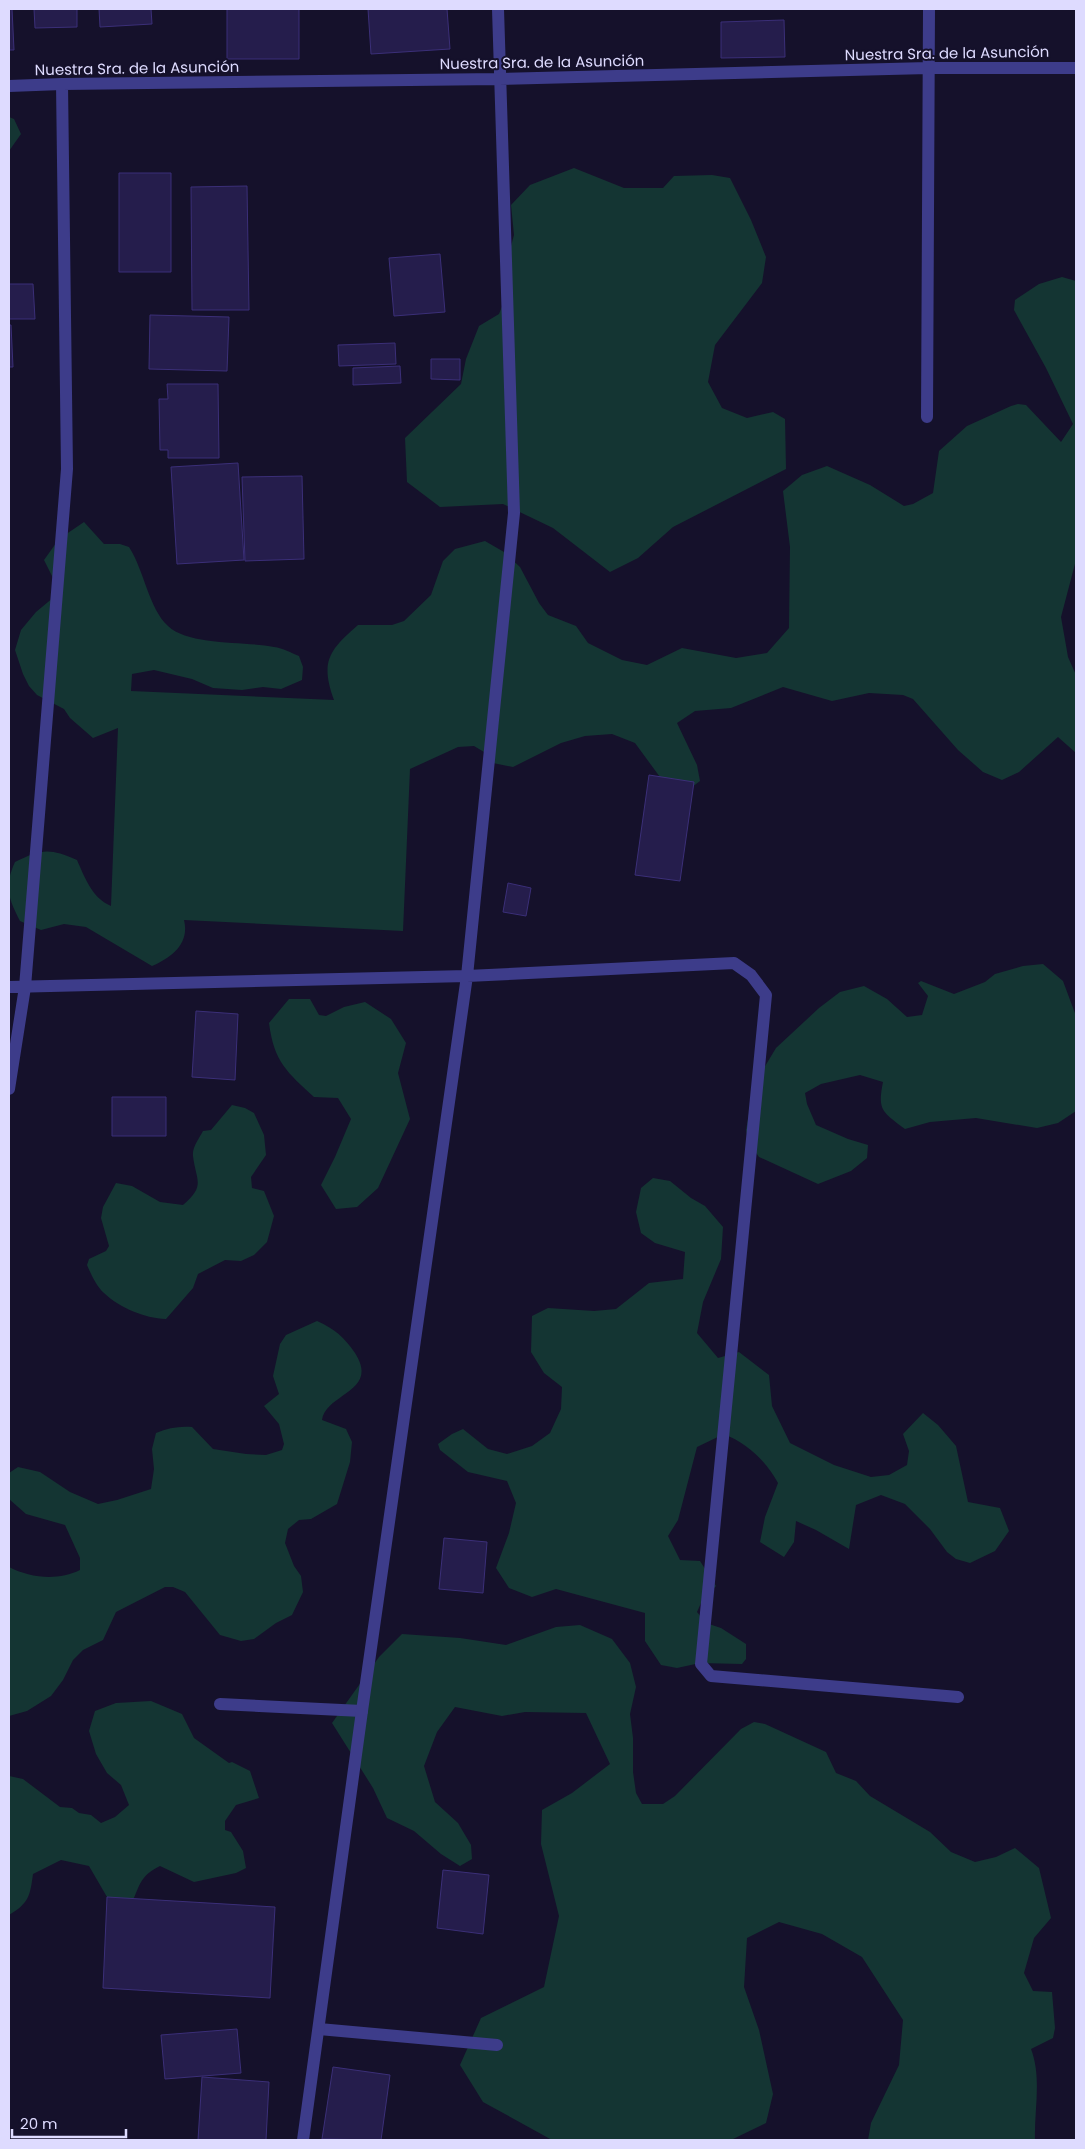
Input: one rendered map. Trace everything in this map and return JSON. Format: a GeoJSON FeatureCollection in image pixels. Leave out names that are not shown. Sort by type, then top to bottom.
{"type":"FeatureCollection","features":[{"type":"Feature","properties":{"kind":"street"},"geometry":{"type":"LineString","coordinates":[[303,2140],[466,976],[514,513],[498,9]]}},
{"type":"Feature","properties":{"kind":"street"},"geometry":{"type":"LineString","coordinates":[[927,417],[929,9]]}},
{"type":"Feature","properties":{"kind":"street","name":"Nuestra Sra. de la Asunción"},"geometry":{"type":"LineString","coordinates":[[9,86],[499,79],[928,68],[1076,68]]}},
{"type":"Feature","properties":{"kind":"street"},"geometry":{"type":"LineString","coordinates":[[9,1089],[25,987],[68,469],[62,84]]}},
{"type":"Feature","properties":{"kind":"street"},"geometry":{"type":"LineString","coordinates":[[9,987],[466,976],[734,963],[751,975],[766,995],[701,1664],[711,1676],[958,1696]]}},
{"type":"Feature","properties":{"kind":"street"},"geometry":{"type":"LineString","coordinates":[[220,1704],[362,1711]]}},
{"type":"Feature","properties":{"kind":"street"},"geometry":{"type":"LineString","coordinates":[[318,2029],[497,2046]]}},
{"type":"Feature","properties":{"kind":"green space"},"geometry":{"type":"Polygon","coordinates":[[[9,117],[14,119],[21,134],[9,151],[9,117]]]}},
{"type":"Feature","properties":{"kind":"green space"},"geometry":{"type":"Polygon","coordinates":[[[574,168],[624,188],[663,188],[674,176],[712,175],[730,178],[751,220],[766,257],[762,283],[715,345],[708,382],[722,408],[747,418],[773,412],[785,419],[786,469],[673,527],[638,558],[610,572],[553,528],[503,504],[440,507],[407,482],[405,438],[461,384],[466,359],[479,326],[499,314],[509,289],[508,257],[514,235],[511,205],[530,185],[574,168]]]}},
{"type":"Feature","properties":{"kind":"green space"},"geometry":{"type":"Polygon","coordinates":[[[1062,277],[1076,281],[1076,560],[1061,617],[1068,657],[1076,675],[1076,753],[1058,737],[1019,772],[1002,780],[983,772],[958,750],[913,699],[903,695],[869,693],[832,701],[783,687],[731,708],[695,711],[677,723],[697,765],[700,781],[679,797],[668,788],[635,743],[612,734],[585,736],[561,743],[513,767],[493,763],[484,752],[474,746],[458,747],[410,769],[403,931],[184,920],[185,929],[182,943],[166,959],[152,966],[86,927],[64,924],[41,930],[20,921],[10,899],[9,878],[15,862],[39,852],[59,853],[77,860],[94,893],[111,906],[118,728],[93,738],[70,718],[64,709],[37,695],[29,686],[15,650],[21,630],[36,612],[54,597],[56,584],[44,560],[59,539],[84,522],[104,544],[120,544],[129,547],[161,619],[177,632],[203,640],[281,648],[299,656],[303,667],[302,680],[281,689],[263,687],[242,690],[213,688],[192,679],[154,670],[132,674],[131,691],[334,700],[328,676],[328,666],[334,650],[340,642],[358,625],[392,625],[404,621],[431,595],[443,561],[455,549],[485,541],[504,552],[520,567],[539,603],[548,615],[576,626],[588,643],[622,660],[647,665],[682,648],[736,658],[767,653],[789,628],[790,547],[783,491],[802,475],[827,466],[870,485],[904,506],[913,504],[933,493],[939,451],[967,426],[1011,406],[1018,404],[1026,405],[1061,442],[1073,424],[1046,368],[1014,310],[1015,300],[1039,284],[1062,277]]]}},
{"type":"Feature","properties":{"kind":"green space"},"geometry":{"type":"Polygon","coordinates":[[[1043,964],[1063,981],[1076,1016],[1076,1111],[1058,1123],[1037,1128],[976,1118],[930,1122],[905,1129],[891,1119],[884,1110],[881,1099],[883,1082],[860,1075],[821,1084],[805,1093],[807,1104],[816,1125],[848,1139],[868,1145],[867,1158],[851,1171],[818,1184],[759,1157],[749,1143],[746,1130],[752,1098],[758,1078],[776,1048],[819,1008],[840,992],[864,986],[887,999],[907,1017],[922,1015],[928,996],[918,983],[921,981],[954,994],[985,982],[995,974],[1023,966],[1043,964]]]}},
{"type":"Feature","properties":{"kind":"green space"},"geometry":{"type":"Polygon","coordinates":[[[289,999],[310,999],[319,1015],[326,1016],[344,1007],[365,1002],[391,1019],[406,1043],[398,1073],[410,1119],[378,1188],[357,1207],[336,1209],[321,1185],[351,1119],[338,1098],[314,1097],[289,1073],[274,1048],[269,1023],[289,999]]]}},
{"type":"Feature","properties":{"kind":"green space"},"geometry":{"type":"Polygon","coordinates":[[[232,1105],[245,1108],[254,1113],[264,1135],[266,1155],[251,1177],[252,1188],[264,1191],[274,1216],[267,1242],[254,1255],[241,1261],[225,1260],[198,1274],[193,1288],[166,1319],[149,1317],[125,1308],[101,1290],[87,1265],[89,1259],[106,1251],[109,1246],[101,1218],[103,1207],[116,1183],[132,1186],[160,1202],[183,1205],[197,1187],[198,1182],[193,1156],[196,1143],[203,1131],[211,1130],[232,1105]]]}},
{"type":"Feature","properties":{"kind":"green space"},"geometry":{"type":"Polygon","coordinates":[[[653,1178],[670,1181],[691,1198],[705,1206],[723,1227],[721,1259],[703,1302],[697,1333],[718,1358],[739,1352],[769,1375],[772,1406],[790,1443],[834,1465],[871,1477],[889,1475],[907,1465],[909,1451],[903,1434],[923,1413],[938,1425],[956,1446],[968,1502],[1000,1508],[1009,1531],[995,1551],[970,1563],[956,1559],[947,1552],[930,1529],[905,1504],[881,1495],[856,1505],[849,1549],[796,1521],[794,1542],[784,1557],[760,1542],[765,1517],[778,1483],[768,1467],[756,1454],[724,1434],[697,1447],[678,1520],[668,1536],[680,1560],[700,1561],[716,1586],[701,1603],[697,1612],[706,1623],[721,1628],[746,1644],[746,1659],[742,1664],[700,1663],[677,1668],[661,1665],[645,1641],[645,1613],[556,1589],[532,1597],[509,1588],[496,1568],[509,1533],[516,1503],[507,1481],[468,1472],[440,1450],[438,1444],[463,1429],[488,1449],[507,1454],[532,1446],[550,1433],[561,1409],[562,1387],[544,1373],[531,1352],[532,1316],[548,1308],[594,1311],[616,1309],[649,1283],[683,1279],[685,1252],[655,1243],[641,1233],[636,1212],[641,1188],[653,1178]]]}},
{"type":"Feature","properties":{"kind":"green space"},"geometry":{"type":"Polygon","coordinates":[[[317,1321],[334,1330],[351,1347],[361,1366],[361,1376],[357,1384],[332,1404],[322,1420],[346,1429],[352,1442],[350,1462],[337,1504],[311,1519],[299,1520],[288,1529],[285,1543],[294,1566],[301,1576],[303,1592],[292,1615],[276,1623],[254,1639],[241,1641],[220,1635],[185,1592],[173,1587],[165,1587],[116,1612],[103,1640],[83,1650],[73,1660],[63,1680],[51,1696],[27,1711],[9,1716],[9,1567],[35,1576],[63,1576],[80,1570],[80,1558],[65,1525],[26,1514],[9,1499],[9,1473],[18,1467],[40,1472],[70,1492],[98,1504],[151,1489],[154,1469],[152,1449],[156,1433],[165,1430],[178,1427],[192,1427],[213,1449],[266,1455],[282,1450],[284,1444],[279,1424],[264,1406],[279,1394],[273,1376],[280,1344],[286,1335],[317,1321]]]}},
{"type":"Feature","properties":{"kind":"green space"},"geometry":{"type":"Polygon","coordinates":[[[580,1625],[612,1639],[630,1663],[636,1687],[630,1714],[633,1738],[633,1772],[636,1793],[642,1804],[663,1804],[675,1796],[741,1729],[754,1722],[765,1724],[826,1752],[836,1773],[856,1781],[870,1796],[930,1832],[951,1852],[975,1862],[996,1857],[1015,1848],[1039,1868],[1051,1918],[1034,1938],[1024,1973],[1033,1991],[1052,1992],[1055,2028],[1053,2038],[1031,2049],[1037,2083],[1035,2140],[868,2140],[871,2123],[899,2065],[903,2020],[862,1957],[822,1934],[779,1922],[747,1938],[744,1987],[759,2030],[773,2094],[766,2123],[731,2140],[552,2140],[483,2102],[460,2065],[481,2018],[544,1987],[559,1916],[541,1844],[542,1810],[572,1793],[610,1764],[586,1713],[525,1712],[502,1716],[455,1707],[437,1732],[424,1766],[435,1802],[458,1823],[471,1845],[472,1859],[460,1866],[441,1854],[414,1831],[387,1818],[373,1788],[332,1723],[379,1657],[402,1634],[460,1638],[506,1645],[556,1627],[580,1625]]]}},
{"type":"Feature","properties":{"kind":"green space"},"geometry":{"type":"Polygon","coordinates":[[[151,1701],[182,1714],[194,1738],[229,1763],[232,1762],[250,1771],[259,1798],[236,1805],[225,1821],[225,1830],[231,1832],[243,1851],[246,1868],[236,1873],[194,1882],[160,1866],[145,1877],[139,1885],[132,1903],[107,1897],[89,1866],[61,1860],[33,1874],[31,1888],[25,1903],[9,1915],[9,1776],[23,1779],[60,1807],[72,1808],[79,1813],[91,1815],[101,1823],[115,1817],[129,1805],[121,1785],[107,1773],[96,1754],[89,1731],[95,1711],[116,1703],[151,1701]]]}},
{"type":"Feature","properties":{"kind":"building"},"geometry":{"type":"Polygon","coordinates":[[[9,9],[12,9],[14,50],[9,50],[9,9]]]}},
{"type":"Feature","properties":{"kind":"building"},"geometry":{"type":"Polygon","coordinates":[[[34,9],[77,9],[77,27],[35,28],[34,9]]]}},
{"type":"Feature","properties":{"kind":"building"},"geometry":{"type":"Polygon","coordinates":[[[99,9],[151,9],[152,24],[100,27],[99,9]]]}},
{"type":"Feature","properties":{"kind":"building"},"geometry":{"type":"Polygon","coordinates":[[[227,9],[299,9],[299,59],[227,59],[227,9]]]}},
{"type":"Feature","properties":{"kind":"building"},"geometry":{"type":"Polygon","coordinates":[[[368,9],[447,9],[450,49],[371,54],[368,9]]]}},
{"type":"Feature","properties":{"kind":"building"},"geometry":{"type":"Polygon","coordinates":[[[784,20],[785,57],[721,58],[721,22],[784,20]]]}},
{"type":"Feature","properties":{"kind":"building"},"geometry":{"type":"Polygon","coordinates":[[[119,173],[171,173],[171,272],[119,272],[119,173]]]}},
{"type":"Feature","properties":{"kind":"building"},"geometry":{"type":"Polygon","coordinates":[[[247,186],[249,310],[192,310],[191,187],[247,186]]]}},
{"type":"Feature","properties":{"kind":"building"},"geometry":{"type":"Polygon","coordinates":[[[440,254],[445,312],[394,316],[389,258],[440,254]]]}},
{"type":"Feature","properties":{"kind":"building"},"geometry":{"type":"Polygon","coordinates":[[[9,284],[33,284],[35,319],[9,319],[9,284]]]}},
{"type":"Feature","properties":{"kind":"building"},"geometry":{"type":"Polygon","coordinates":[[[150,315],[229,317],[227,371],[149,369],[150,315]]]}},
{"type":"Feature","properties":{"kind":"building"},"geometry":{"type":"Polygon","coordinates":[[[9,325],[11,325],[13,367],[9,367],[9,325]]]}},
{"type":"Feature","properties":{"kind":"building"},"geometry":{"type":"Polygon","coordinates":[[[395,343],[396,364],[339,366],[338,345],[395,343]]]}},
{"type":"Feature","properties":{"kind":"building"},"geometry":{"type":"Polygon","coordinates":[[[431,359],[460,359],[460,380],[431,379],[431,359]]]}},
{"type":"Feature","properties":{"kind":"building"},"geometry":{"type":"Polygon","coordinates":[[[400,366],[401,383],[353,385],[353,368],[400,366]]]}},
{"type":"Feature","properties":{"kind":"building"},"geometry":{"type":"Polygon","coordinates":[[[167,384],[218,384],[219,458],[168,458],[168,450],[160,450],[159,399],[168,399],[167,384]]]}},
{"type":"Feature","properties":{"kind":"building"},"geometry":{"type":"Polygon","coordinates":[[[238,463],[244,560],[177,564],[171,467],[238,463]]]}},
{"type":"Feature","properties":{"kind":"building"},"geometry":{"type":"Polygon","coordinates":[[[302,476],[304,559],[245,561],[242,477],[302,476]]]}},
{"type":"Feature","properties":{"kind":"building"},"geometry":{"type":"Polygon","coordinates":[[[649,775],[694,782],[680,881],[635,875],[649,775]]]}},
{"type":"Feature","properties":{"kind":"building"},"geometry":{"type":"Polygon","coordinates":[[[508,883],[531,888],[526,916],[503,912],[508,883]]]}},
{"type":"Feature","properties":{"kind":"building"},"geometry":{"type":"Polygon","coordinates":[[[196,1011],[238,1014],[235,1080],[192,1077],[196,1011]]]}},
{"type":"Feature","properties":{"kind":"building"},"geometry":{"type":"Polygon","coordinates":[[[112,1097],[166,1097],[166,1136],[112,1136],[112,1097]]]}},
{"type":"Feature","properties":{"kind":"building"},"geometry":{"type":"Polygon","coordinates":[[[444,1538],[487,1542],[483,1593],[439,1589],[444,1538]]]}},
{"type":"Feature","properties":{"kind":"building"},"geometry":{"type":"Polygon","coordinates":[[[443,1870],[489,1875],[483,1934],[437,1928],[443,1870]]]}},
{"type":"Feature","properties":{"kind":"building"},"geometry":{"type":"Polygon","coordinates":[[[107,1897],[275,1907],[270,1998],[103,1988],[107,1897]]]}},
{"type":"Feature","properties":{"kind":"building"},"geometry":{"type":"Polygon","coordinates":[[[237,2029],[241,2073],[165,2079],[161,2035],[237,2029]]]}},
{"type":"Feature","properties":{"kind":"building"},"geometry":{"type":"Polygon","coordinates":[[[333,2067],[390,2075],[381,2140],[322,2139],[333,2067]]]}},
{"type":"Feature","properties":{"kind":"building"},"geometry":{"type":"Polygon","coordinates":[[[202,2077],[269,2082],[266,2140],[198,2140],[202,2077]]]}}]}
